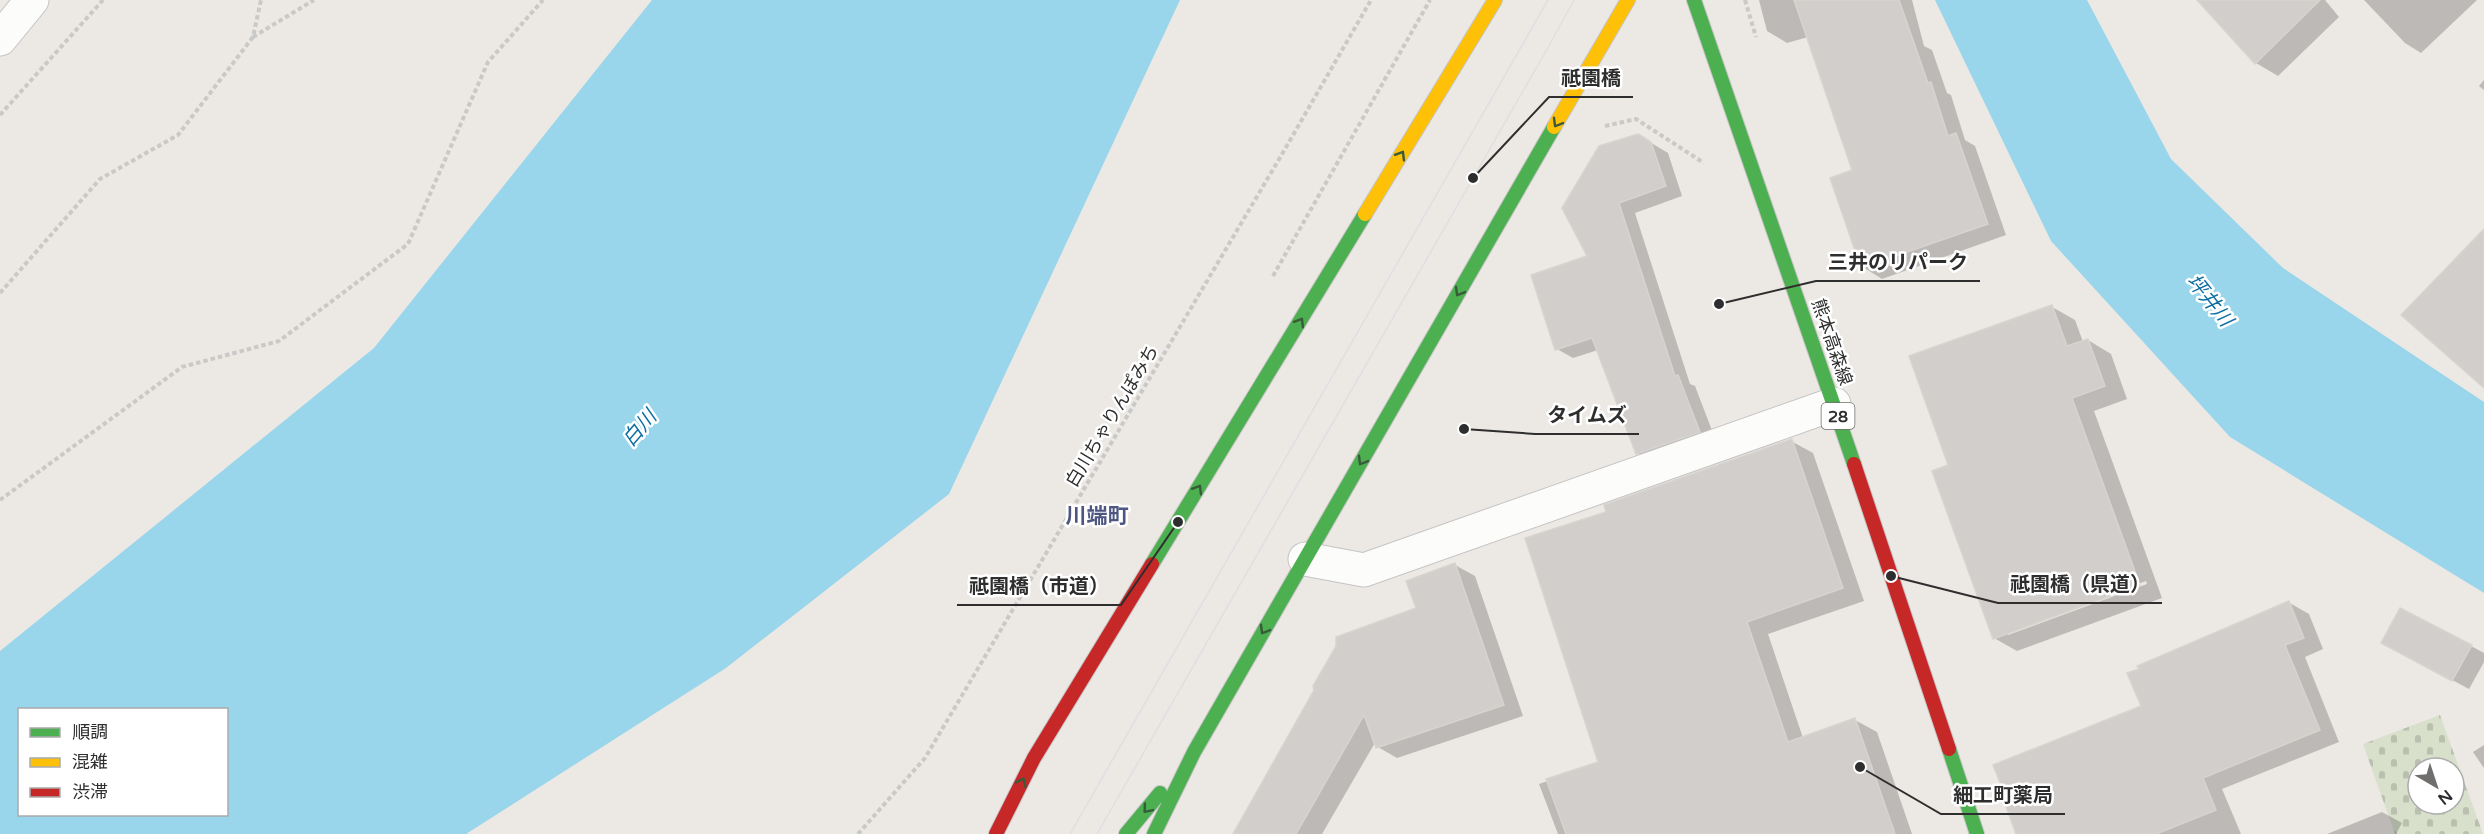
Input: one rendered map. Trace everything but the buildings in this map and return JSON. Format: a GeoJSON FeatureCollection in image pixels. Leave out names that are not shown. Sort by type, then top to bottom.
{"type":"FeatureCollection","features":[{"type":"Feature","properties":{"kind":"street"},"geometry":{"type":"LineString","coordinates":[[0,39],[32,0]]}},
{"type":"Feature","properties":{"kind":"street"},"geometry":{"type":"LineString","coordinates":[[996,834],[1034,758],[1495,0]]}},
{"type":"Feature","properties":{"kind":"street"},"geometry":{"type":"LineString","coordinates":[[1154,834],[1194,752],[1628,0]]}},
{"type":"Feature","properties":{"kind":"street","name":"熊本高森線"},"geometry":{"type":"LineString","coordinates":[[1694,0],[1834,404],[1977,834]]}},
{"type":"Feature","properties":{"kind":"street"},"geometry":{"type":"LineString","coordinates":[[1305,559],[1364,570],[1834,404]]}},
{"type":"Feature","properties":{"kind":"street"},"geometry":{"type":"LineString","coordinates":[[1126,834],[1194,752]]}},
{"type":"Feature","properties":{"kind":"path"},"geometry":{"type":"LineString","coordinates":[[0,115],[103,0]]}},
{"type":"Feature","properties":{"kind":"path"},"geometry":{"type":"LineString","coordinates":[[254,37],[261,0]]}},
{"type":"Feature","properties":{"kind":"path"},"geometry":{"type":"LineString","coordinates":[[0,293],[100,179],[178,135],[254,37],[314,0]]}},
{"type":"Feature","properties":{"kind":"path"},"geometry":{"type":"LineString","coordinates":[[0,500],[182,367],[279,341],[408,244],[488,62],[543,0]]}},
{"type":"Feature","properties":{"kind":"path","name":"白川ちゃりんぽみち"},"geometry":{"type":"LineString","coordinates":[[858,834],[925,758],[1371,0]]}},
{"type":"Feature","properties":{"kind":"path"},"geometry":{"type":"LineString","coordinates":[[1604,127],[1636,119],[1706,164]]}},
{"type":"Feature","properties":{"kind":"green space"},"geometry":{"type":"Polygon","coordinates":[[[2440,715],[2455,756],[2406,756],[2406,816],[2466,816],[2466,787],[2483,834],[2395,834],[2363,744],[2440,715]]]}},
{"type":"Feature","properties":{"kind":"water","name":"白川"},"geometry":{"type":"Polygon","coordinates":[[[652,0],[1180,0],[949,494],[726,668],[466,834],[0,834],[0,651],[374,348],[652,0]]]}},
{"type":"Feature","properties":{"kind":"water","name":"坪井川"},"geometry":{"type":"Polygon","coordinates":[[[1935,0],[2087,0],[2171,159],[2283,268],[2484,402],[2484,593],[2230,437],[2051,241],[1935,0]]]}},
{"type":"Feature","properties":{"kind":"tram line"},"geometry":{"type":"LineString","coordinates":[[1070,834],[1548,0]]}},
{"type":"Feature","properties":{"kind":"tram line"},"geometry":{"type":"LineString","coordinates":[[1097,834],[1574,0]]}},
{"type":"Feature","properties":{"kind":"traffic: fast"},"geometry":{"type":"LineString","coordinates":[[1694,0],[1854,464]]}},
{"type":"Feature","properties":{"kind":"traffic: fast"},"geometry":{"type":"LineString","coordinates":[[1154,834],[1194,752],[1554,127]]}},
{"type":"Feature","properties":{"kind":"traffic: fast"},"geometry":{"type":"LineString","coordinates":[[1152,564],[1365,214]]}},
{"type":"Feature","properties":{"kind":"traffic: fast"},"geometry":{"type":"LineString","coordinates":[[1949,749],[1977,834]]}},
{"type":"Feature","properties":{"kind":"traffic: fast"},"geometry":{"type":"LineString","coordinates":[[1126,834],[1160,793]]}},
{"type":"Feature","properties":{"kind":"traffic: slow"},"geometry":{"type":"LineString","coordinates":[[1365,214],[1495,0]]}},
{"type":"Feature","properties":{"kind":"traffic: slow"},"geometry":{"type":"LineString","coordinates":[[1554,127],[1628,0]]}},
{"type":"Feature","properties":{"kind":"traffic: jam"},"geometry":{"type":"LineString","coordinates":[[1854,464],[1949,749]]}},
{"type":"Feature","properties":{"kind":"traffic: jam"},"geometry":{"type":"LineString","coordinates":[[996,834],[1034,758],[1152,564]]}},
{"type":"Feature","properties":{"kind":"place","name":"祗園橋"},"geometry":{"type":"Point","coordinates":[1473,178]}},
{"type":"Feature","properties":{"kind":"place","name":"三井のリパーク"},"geometry":{"type":"Point","coordinates":[1719,304]}},
{"type":"Feature","properties":{"kind":"place","name":"タイムズ"},"geometry":{"type":"Point","coordinates":[1464,429]}},
{"type":"Feature","properties":{"kind":"place","name":"祗園橋（市道）"},"geometry":{"type":"Point","coordinates":[1178,522]}},
{"type":"Feature","properties":{"kind":"place","name":"祗園橋（県道）"},"geometry":{"type":"Point","coordinates":[1891,576]}},
{"type":"Feature","properties":{"kind":"place","name":"細工町薬局"},"geometry":{"type":"Point","coordinates":[1860,767]}},
{"type":"Feature","properties":{"kind":"district","name":"川端町"},"geometry":{"type":"Point","coordinates":[1097,516]}}]}
